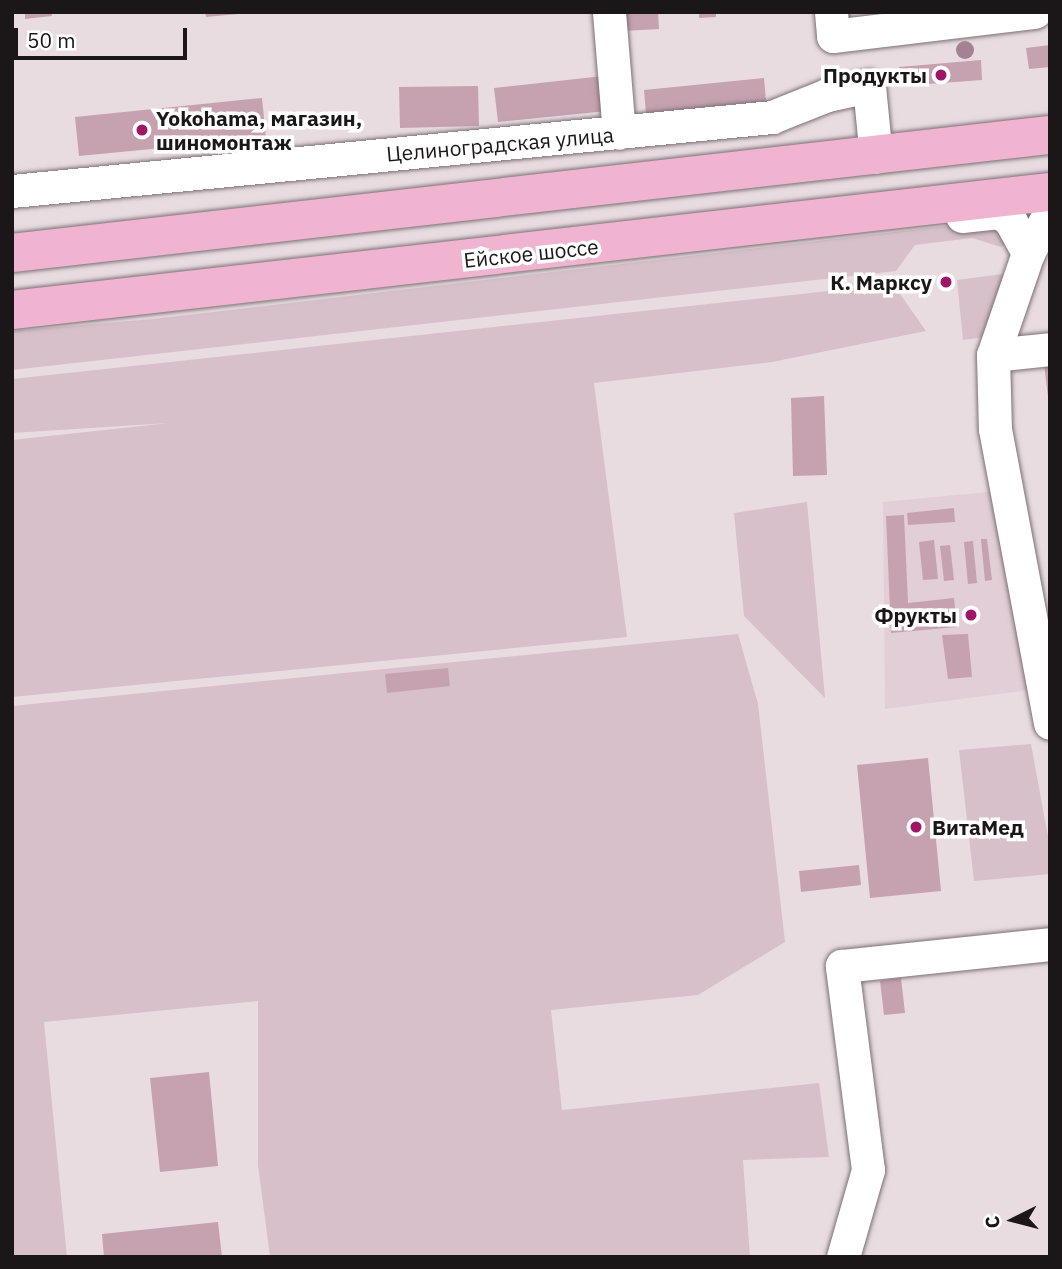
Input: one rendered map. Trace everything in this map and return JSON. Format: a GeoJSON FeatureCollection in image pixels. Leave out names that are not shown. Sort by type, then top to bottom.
{"type":"FeatureCollection","features":[{"type":"Feature","properties":{"kind":"main road"},"geometry":{"type":"LineString","coordinates":[[21,249],[876,157],[1050,135]]}},
{"type":"Feature","properties":{"kind":"main road","name":"Ейское шоссе"},"geometry":{"type":"LineString","coordinates":[[13,310],[1050,192]]}},
{"type":"Feature","properties":{"kind":"street"},"geometry":{"type":"LineString","coordinates":[[609,12],[619,133]]}},
{"type":"Feature","properties":{"kind":"street"},"geometry":{"type":"LineString","coordinates":[[831,12],[833,36],[1035,12]]}},
{"type":"Feature","properties":{"kind":"street"},"geometry":{"type":"LineString","coordinates":[[865,32],[876,157]]}},
{"type":"Feature","properties":{"kind":"street","name":"Целиноградская улица"},"geometry":{"type":"LineString","coordinates":[[12,191],[772,117],[827,95],[869,86]]}},
{"type":"Feature","properties":{"kind":"street"},"geometry":{"type":"LineString","coordinates":[[918,208],[938,219],[999,212],[1010,220],[1028,253]]}},
{"type":"Feature","properties":{"kind":"street"},"geometry":{"type":"LineString","coordinates":[[1050,212],[1028,253],[993,355],[995,429],[1050,723]]}},
{"type":"Feature","properties":{"kind":"street"},"geometry":{"type":"LineString","coordinates":[[993,355],[1050,349]]}},
{"type":"Feature","properties":{"kind":"street"},"geometry":{"type":"LineString","coordinates":[[843,1257],[868,1170],[842,966],[1050,944]]}},
{"type":"Feature","properties":{"kind":"shaded area"},"geometry":{"type":"Polygon","coordinates":[[[988,221],[1011,242],[1001,247],[972,238],[915,245],[896,271],[12,370],[12,331],[153,319],[988,221]]]}},
{"type":"Feature","properties":{"kind":"shaded area"},"geometry":{"type":"Polygon","coordinates":[[[1010,273],[985,337],[963,340],[957,280],[1010,273]]]}},
{"type":"Feature","properties":{"kind":"shaded area"},"geometry":{"type":"Polygon","coordinates":[[[893,284],[926,331],[772,362],[594,383],[627,637],[12,697],[12,440],[169,423],[12,433],[12,379],[893,284]]]}},
{"type":"Feature","properties":{"kind":"shaded area"},"geometry":{"type":"Polygon","coordinates":[[[998,491],[1036,689],[885,709],[883,502],[998,491]]]}},
{"type":"Feature","properties":{"kind":"shaded area"},"geometry":{"type":"Polygon","coordinates":[[[807,502],[825,698],[744,616],[734,513],[807,502]]]}},
{"type":"Feature","properties":{"kind":"shaded area"},"geometry":{"type":"Polygon","coordinates":[[[738,634],[758,704],[785,942],[698,995],[551,1010],[562,1110],[819,1083],[829,1157],[743,1160],[750,1257],[270,1257],[258,1165],[258,1001],[44,1022],[67,1257],[13,1257],[12,706],[738,634]]]}},
{"type":"Feature","properties":{"kind":"shaded area"},"geometry":{"type":"Polygon","coordinates":[[[1031,744],[1050,848],[1050,874],[974,881],[959,750],[1031,744]]]}},
{"type":"Feature","properties":{"kind":"building"},"geometry":{"type":"Polygon","coordinates":[[[25,12],[51,12],[52,16],[25,19],[25,12]]]}},
{"type":"Feature","properties":{"kind":"building"},"geometry":{"type":"Polygon","coordinates":[[[205,12],[238,12],[238,14],[206,17],[205,12]]]}},
{"type":"Feature","properties":{"kind":"building"},"geometry":{"type":"Polygon","coordinates":[[[622,12],[658,12],[659,29],[623,31],[622,12]]]}},
{"type":"Feature","properties":{"kind":"building"},"geometry":{"type":"Polygon","coordinates":[[[699,12],[716,12],[716,17],[699,18],[699,12]]]}},
{"type":"Feature","properties":{"kind":"building"},"geometry":{"type":"Polygon","coordinates":[[[1050,45],[1050,67],[1029,69],[1026,48],[1050,45]]]}},
{"type":"Feature","properties":{"kind":"building"},"geometry":{"type":"Polygon","coordinates":[[[981,60],[982,80],[901,86],[899,67],[981,60]]]}},
{"type":"Feature","properties":{"kind":"building"},"geometry":{"type":"Polygon","coordinates":[[[603,76],[607,111],[498,122],[494,88],[603,76]]]}},
{"type":"Feature","properties":{"kind":"building"},"geometry":{"type":"Polygon","coordinates":[[[764,78],[766,101],[646,113],[644,90],[764,78]]]}},
{"type":"Feature","properties":{"kind":"building"},"geometry":{"type":"Polygon","coordinates":[[[478,86],[479,126],[400,128],[399,87],[478,86]]]}},
{"type":"Feature","properties":{"kind":"building","name":"Yokohama, магазин, шиномонтаж"},"geometry":{"type":"Polygon","coordinates":[[[262,98],[266,138],[79,156],[75,117],[262,98]]]}},
{"type":"Feature","properties":{"kind":"building"},"geometry":{"type":"Polygon","coordinates":[[[1044,364],[1050,364],[1050,397],[1048,397],[1044,364]]]}},
{"type":"Feature","properties":{"kind":"building"},"geometry":{"type":"Polygon","coordinates":[[[824,396],[827,475],[793,476],[791,398],[824,396]]]}},
{"type":"Feature","properties":{"kind":"building"},"geometry":{"type":"Polygon","coordinates":[[[954,508],[955,522],[908,525],[907,513],[954,508]]]}},
{"type":"Feature","properties":{"kind":"building"},"geometry":{"type":"Polygon","coordinates":[[[904,515],[908,603],[954,598],[957,627],[891,633],[886,516],[904,515]]]}},
{"type":"Feature","properties":{"kind":"building"},"geometry":{"type":"Polygon","coordinates":[[[981,539],[987,539],[992,580],[985,581],[981,539]]]}},
{"type":"Feature","properties":{"kind":"building"},"geometry":{"type":"Polygon","coordinates":[[[934,540],[938,579],[923,580],[919,542],[934,540]]]}},
{"type":"Feature","properties":{"kind":"building"},"geometry":{"type":"Polygon","coordinates":[[[973,541],[977,583],[968,584],[964,542],[973,541]]]}},
{"type":"Feature","properties":{"kind":"building"},"geometry":{"type":"Polygon","coordinates":[[[950,545],[954,580],[944,581],[940,546],[950,545]]]}},
{"type":"Feature","properties":{"kind":"building"},"geometry":{"type":"Polygon","coordinates":[[[968,634],[972,677],[948,679],[942,635],[968,634]]]}},
{"type":"Feature","properties":{"kind":"building"},"geometry":{"type":"Polygon","coordinates":[[[448,668],[450,686],[387,693],[385,674],[448,668]]]}},
{"type":"Feature","properties":{"kind":"building"},"geometry":{"type":"Polygon","coordinates":[[[928,758],[941,891],[870,898],[857,765],[928,758]]]}},
{"type":"Feature","properties":{"kind":"building"},"geometry":{"type":"Polygon","coordinates":[[[859,865],[861,885],[801,892],[799,871],[859,865]]]}},
{"type":"Feature","properties":{"kind":"building"},"geometry":{"type":"Polygon","coordinates":[[[901,978],[905,1013],[884,1015],[880,981],[901,978]]]}},
{"type":"Feature","properties":{"kind":"building"},"geometry":{"type":"Polygon","coordinates":[[[209,1072],[218,1166],[160,1172],[150,1078],[209,1072]]]}},
{"type":"Feature","properties":{"kind":"building"},"geometry":{"type":"Polygon","coordinates":[[[218,1222],[222,1257],[104,1257],[102,1234],[218,1222]]]}},
{"type":"Feature","properties":{"kind":"place","name":"Продукты"},"geometry":{"type":"Point","coordinates":[941,75]}},
{"type":"Feature","properties":{"kind":"place","name":"Yokohama, магазин, шиномонтаж"},"geometry":{"type":"Point","coordinates":[142,130]}},
{"type":"Feature","properties":{"kind":"place","name":"К. Марксу"},"geometry":{"type":"Point","coordinates":[946,282]}},
{"type":"Feature","properties":{"kind":"place","name":"Фрукты"},"geometry":{"type":"Point","coordinates":[971,615]}},
{"type":"Feature","properties":{"kind":"place","name":"ВитаMед"},"geometry":{"type":"Point","coordinates":[916,827]}}]}
